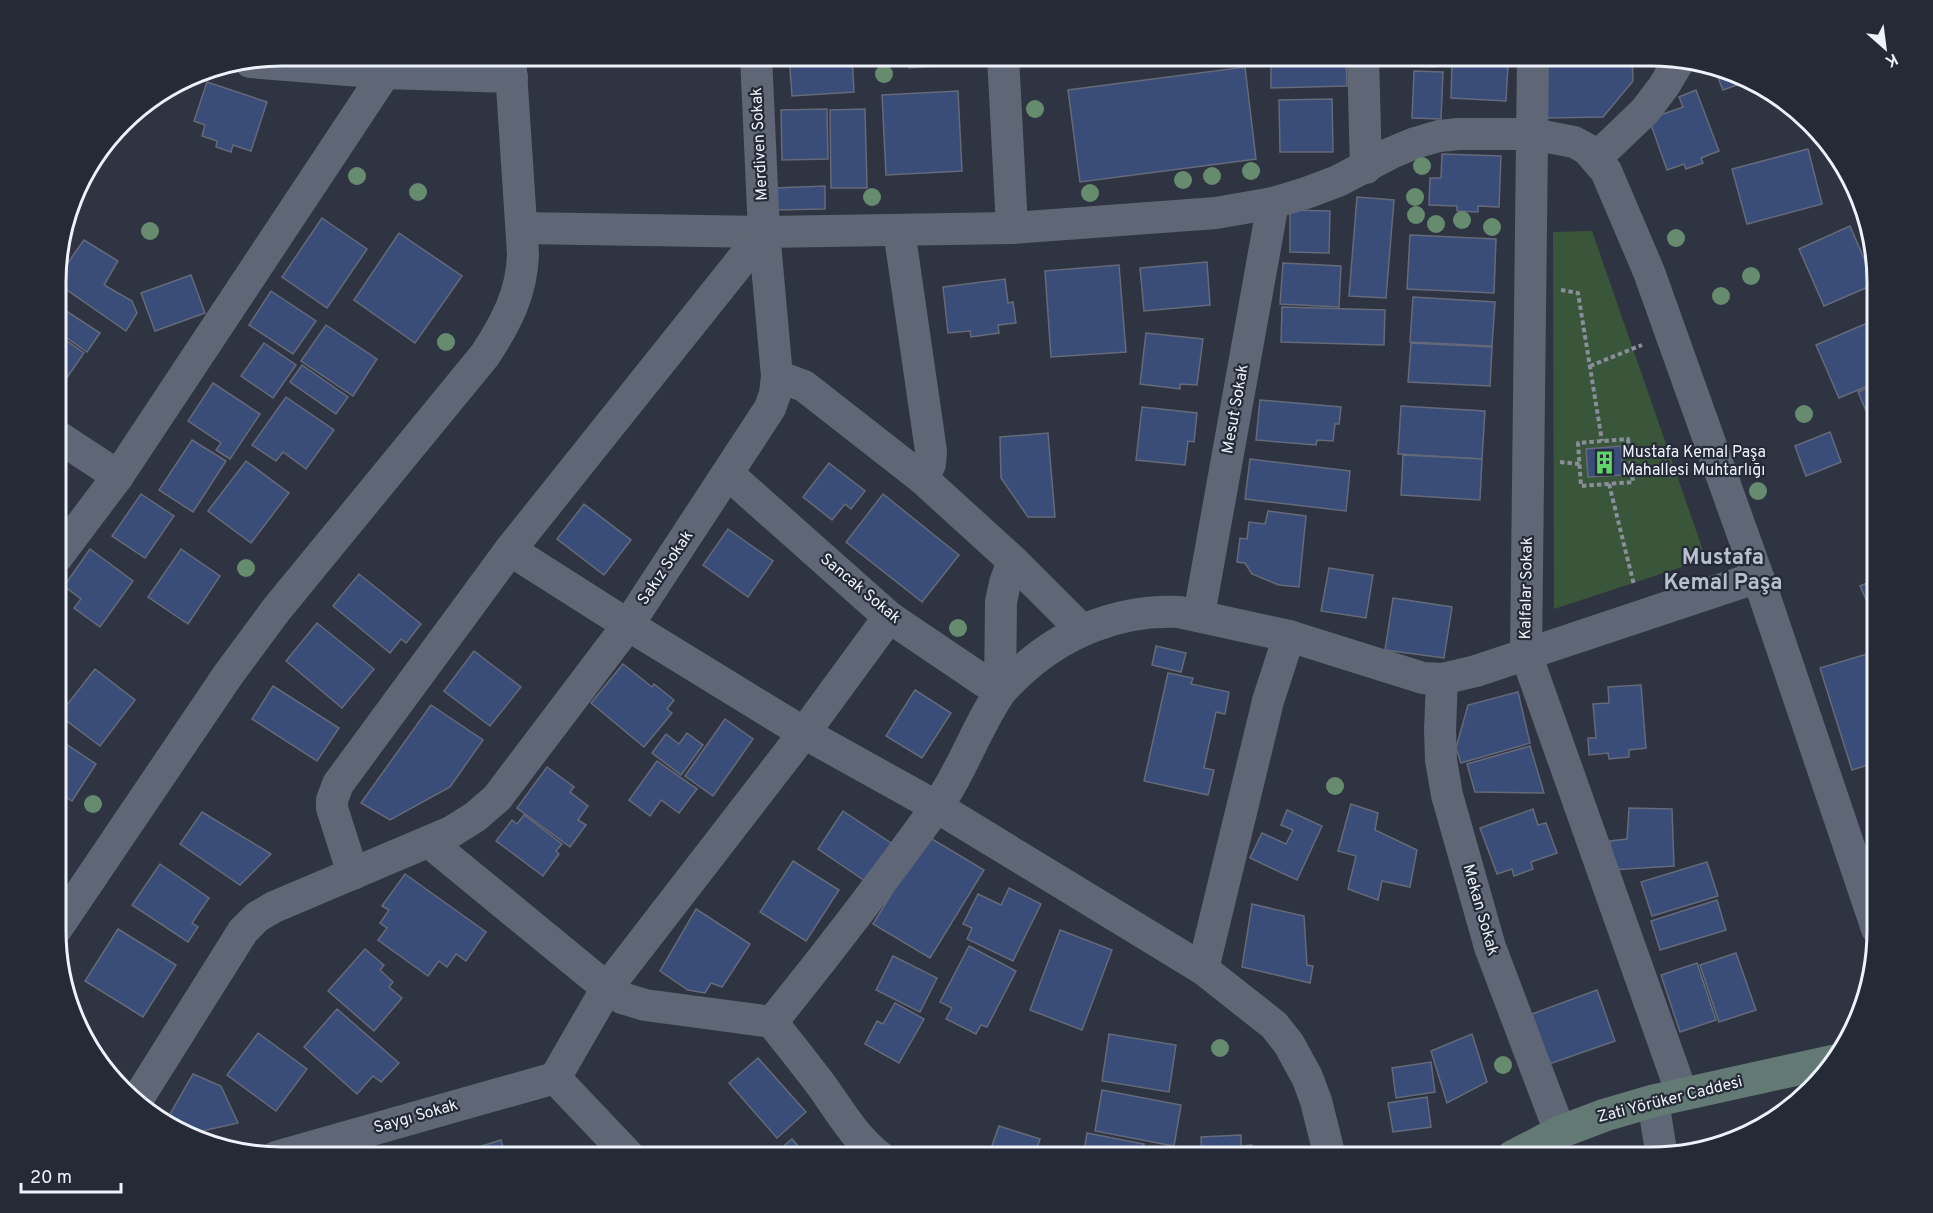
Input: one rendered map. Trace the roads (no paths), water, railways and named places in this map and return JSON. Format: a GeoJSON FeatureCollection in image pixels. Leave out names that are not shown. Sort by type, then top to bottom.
{"type":"FeatureCollection","features":[{"type":"Feature","properties":{"kind":"main road","name":"Zati Yörüker Caddesi"},"geometry":{"type":"LineString","coordinates":[[1531,1147],[1583,1122],[1667,1098],[1820,1064]]}},
{"type":"Feature","properties":{"kind":"street"},"geometry":{"type":"LineString","coordinates":[[66,915],[228,675],[276,610],[485,355],[507,320],[519,286],[523,269],[522,228],[511,66],[385,73],[299,66]]}},
{"type":"Feature","properties":{"kind":"street","name":"Merdiven Sokak"},"geometry":{"type":"LineString","coordinates":[[756,66],[764,232]]}},
{"type":"Feature","properties":{"kind":"street"},"geometry":{"type":"LineString","coordinates":[[1004,66],[1012,228]]}},
{"type":"Feature","properties":{"kind":"street"},"geometry":{"type":"LineString","coordinates":[[1363,66],[1366,168]]}},
{"type":"Feature","properties":{"kind":"street","name":"Kalfalar Sokak"},"geometry":{"type":"LineString","coordinates":[[1533,66],[1526,654],[1667,1098],[1663,1147]]}},
{"type":"Feature","properties":{"kind":"street"},"geometry":{"type":"LineString","coordinates":[[1596,158],[1655,99],[1675,67]]}},
{"type":"Feature","properties":{"kind":"street"},"geometry":{"type":"LineString","coordinates":[[66,545],[118,476],[385,73]]}},
{"type":"Feature","properties":{"kind":"street"},"geometry":{"type":"LineString","coordinates":[[522,228],[764,232],[1012,228],[1216,213],[1273,203],[1306,193],[1366,168],[1399,150],[1439,136],[1532,134],[1574,142],[1587,149],[1606,171],[1630,223],[1758,577],[1867,899]]}},
{"type":"Feature","properties":{"kind":"street","name":"Mesut Sokak"},"geometry":{"type":"LineString","coordinates":[[1199,615],[1273,203]]}},
{"type":"Feature","properties":{"kind":"street"},"geometry":{"type":"LineString","coordinates":[[899,230],[931,451],[930,464],[923,479]]}},
{"type":"Feature","properties":{"kind":"street"},"geometry":{"type":"LineString","coordinates":[[353,874],[332,808],[332,800],[338,784],[510,550],[764,232]]}},
{"type":"Feature","properties":{"kind":"street","name":"Sakız Sokak"},"geometry":{"type":"LineString","coordinates":[[141,1094],[243,932],[257,917],[274,907],[429,842],[475,818],[497,798],[628,625],[770,408],[775,394],[777,376],[764,232]]}},
{"type":"Feature","properties":{"kind":"street"},"geometry":{"type":"LineString","coordinates":[[777,376],[804,386],[923,479],[1013,561],[1083,630]]}},
{"type":"Feature","properties":{"kind":"street"},"geometry":{"type":"LineString","coordinates":[[66,442],[118,476]]}},
{"type":"Feature","properties":{"kind":"street","name":"Sancak Sokak"},"geometry":{"type":"LineString","coordinates":[[728,474],[889,616],[1000,692]]}},
{"type":"Feature","properties":{"kind":"street"},"geometry":{"type":"LineString","coordinates":[[510,550],[804,733],[937,807],[1203,969],[1274,1025],[1289,1044],[1307,1077],[1316,1101],[1328,1147]]}},
{"type":"Feature","properties":{"kind":"street"},"geometry":{"type":"LineString","coordinates":[[1000,692],[1001,602],[1013,561]]}},
{"type":"Feature","properties":{"kind":"street"},"geometry":{"type":"LineString","coordinates":[[772,1022],[937,807],[1000,692],[1032,661],[1083,630],[1106,621],[1148,613],[1164,611],[1199,615],[1289,636],[1423,678],[1442,679],[1476,671],[1758,577]]}},
{"type":"Feature","properties":{"kind":"street"},"geometry":{"type":"LineString","coordinates":[[621,1147],[555,1078],[607,988],[804,733],[889,616]]}},
{"type":"Feature","properties":{"kind":"street"},"geometry":{"type":"LineString","coordinates":[[1203,969],[1268,700],[1289,636]]}},
{"type":"Feature","properties":{"kind":"street","name":"Mekan Sokak"},"geometry":{"type":"LineString","coordinates":[[1442,679],[1441,760],[1447,795],[1490,947],[1560,1132]]}},
{"type":"Feature","properties":{"kind":"street"},"geometry":{"type":"LineString","coordinates":[[429,842],[622,998],[639,1004],[772,1022],[823,1087],[855,1134],[867,1147]]}},
{"type":"Feature","properties":{"kind":"street","name":"Saygı Sokak"},"geometry":{"type":"LineString","coordinates":[[311,1147],[555,1078]]}},
{"type":"Feature","properties":{"kind":"place","name":"Mustafa Kemal Paşa Mahallesi Muhtarlığı"},"geometry":{"type":"Point","coordinates":[1604,462]}},
{"type":"Feature","properties":{"kind":"district","name":"Mustafa Kemal Paşa"},"geometry":{"type":"Point","coordinates":[1723,570]}}]}
